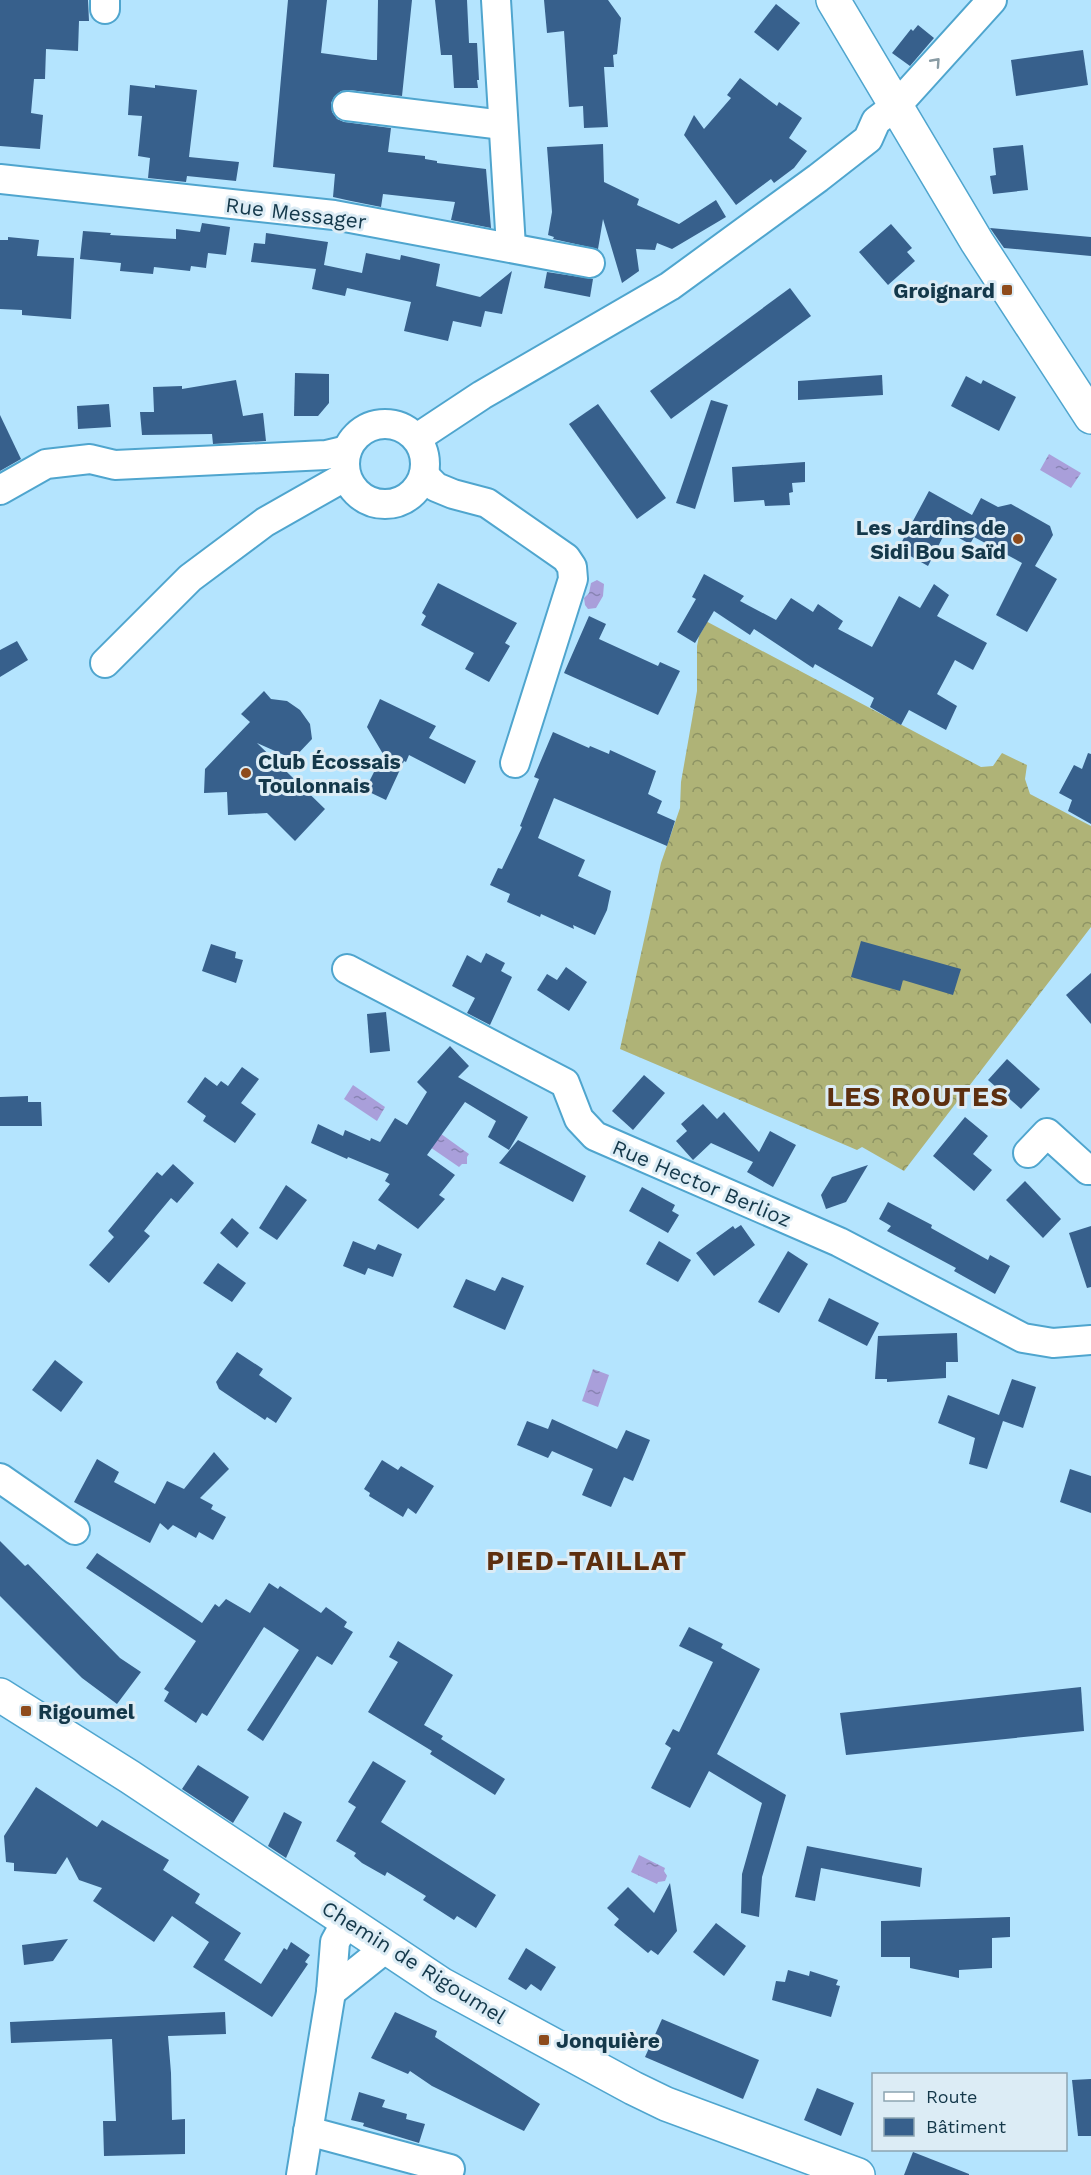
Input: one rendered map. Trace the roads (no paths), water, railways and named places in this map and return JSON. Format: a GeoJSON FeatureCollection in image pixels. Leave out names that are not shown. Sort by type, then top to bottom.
{"type":"FeatureCollection","features":[{"type":"Feature","properties":{"kind":"main road"},"geometry":{"type":"LineString","coordinates":[[833,0],[1007,290],[1091,417]]}},
{"type":"Feature","properties":{"kind":"main road","name":"Chemin de Rigoumel"},"geometry":{"type":"LineString","coordinates":[[0,1695],[130,1777],[441,1984],[666,2104],[858,2175]]}},
{"type":"Feature","properties":{"kind":"street"},"geometry":{"type":"LineString","coordinates":[[496,0],[511,247]]}},
{"type":"Feature","properties":{"kind":"street"},"geometry":{"type":"LineString","coordinates":[[417,438],[482,395],[670,286],[868,139],[876,121],[903,116],[992,0]]}},
{"type":"Feature","properties":{"kind":"street"},"geometry":{"type":"LineString","coordinates":[[347,106],[503,125]]}},
{"type":"Feature","properties":{"kind":"street","name":"Rue Messager"},"geometry":{"type":"LineString","coordinates":[[0,179],[334,215],[591,263]]}},
{"type":"Feature","properties":{"kind":"street"},"geometry":{"type":"LineString","coordinates":[[0,490],[46,464],[90,459],[115,465],[326,455],[346,463],[358,494],[370,502],[384,505],[398,503],[413,493],[424,475],[425,454],[417,438],[406,428],[394,423],[379,423],[365,428],[354,437],[346,463],[190,578],[105,663]]}},
{"type":"Feature","properties":{"kind":"street"},"geometry":{"type":"LineString","coordinates":[[424,475],[436,486],[453,494],[487,503],[566,558],[572,567],[573,579],[515,763]]}},
{"type":"Feature","properties":{"kind":"street","name":"Rue Hector Berlioz"},"geometry":{"type":"LineString","coordinates":[[347,969],[565,1083],[579,1119],[594,1136],[839,1242],[1023,1338],[1053,1342],[1091,1340]]}},
{"type":"Feature","properties":{"kind":"street"},"geometry":{"type":"LineString","coordinates":[[1028,1153],[1047,1133],[1088,1170],[1091,1170]]}},
{"type":"Feature","properties":{"kind":"street"},"geometry":{"type":"LineString","coordinates":[[0,1479],[75,1530]]}},
{"type":"Feature","properties":{"kind":"street"},"geometry":{"type":"LineString","coordinates":[[301,2175],[331,1992],[335,1942],[346,1922]]}},
{"type":"Feature","properties":{"kind":"street"},"geometry":{"type":"LineString","coordinates":[[331,1992],[376,1956],[382,1946]]}},
{"type":"Feature","properties":{"kind":"street"},"geometry":{"type":"LineString","coordinates":[[308,2131],[450,2169]]}},
{"type":"Feature","properties":{"kind":"water"},"geometry":{"type":"Polygon","coordinates":[[[1049,454],[1081,473],[1071,488],[1040,470],[1049,454]]]}},
{"type":"Feature","properties":{"kind":"water"},"geometry":{"type":"Polygon","coordinates":[[[597,580],[604,584],[603,596],[596,608],[588,609],[584,598],[589,593],[591,583],[597,580]]]}},
{"type":"Feature","properties":{"kind":"water"},"geometry":{"type":"Polygon","coordinates":[[[353,1085],[385,1107],[377,1121],[344,1099],[353,1085]]]}},
{"type":"Feature","properties":{"kind":"water"},"geometry":{"type":"Polygon","coordinates":[[[437,1131],[469,1154],[467,1164],[459,1167],[427,1145],[437,1131]]]}},
{"type":"Feature","properties":{"kind":"water"},"geometry":{"type":"Polygon","coordinates":[[[593,1369],[609,1375],[598,1407],[582,1401],[593,1369]]]}},
{"type":"Feature","properties":{"kind":"water"},"geometry":{"type":"Polygon","coordinates":[[[639,1855],[665,1868],[667,1876],[665,1881],[657,1884],[631,1872],[639,1855]]]}},
{"type":"Feature","properties":{"kind":"place","name":"Groignard"},"geometry":{"type":"Point","coordinates":[1007,290]}},
{"type":"Feature","properties":{"kind":"place","name":"Les Jardins de Sidi Bou Saïd"},"geometry":{"type":"Point","coordinates":[1018,539]}},
{"type":"Feature","properties":{"kind":"place","name":"Club Écossais Toulonnais"},"geometry":{"type":"Point","coordinates":[246,773]}},
{"type":"Feature","properties":{"kind":"place","name":"Rigoumel"},"geometry":{"type":"Point","coordinates":[26,1711]}},
{"type":"Feature","properties":{"kind":"place","name":"Jonquière"},"geometry":{"type":"Point","coordinates":[544,2040]}},
{"type":"Feature","properties":{"kind":"district","name":"LES ROUTES"},"geometry":{"type":"Point","coordinates":[918,1097]}},
{"type":"Feature","properties":{"kind":"district","name":"PIED-TAILLAT"},"geometry":{"type":"Point","coordinates":[587,1561]}}]}
